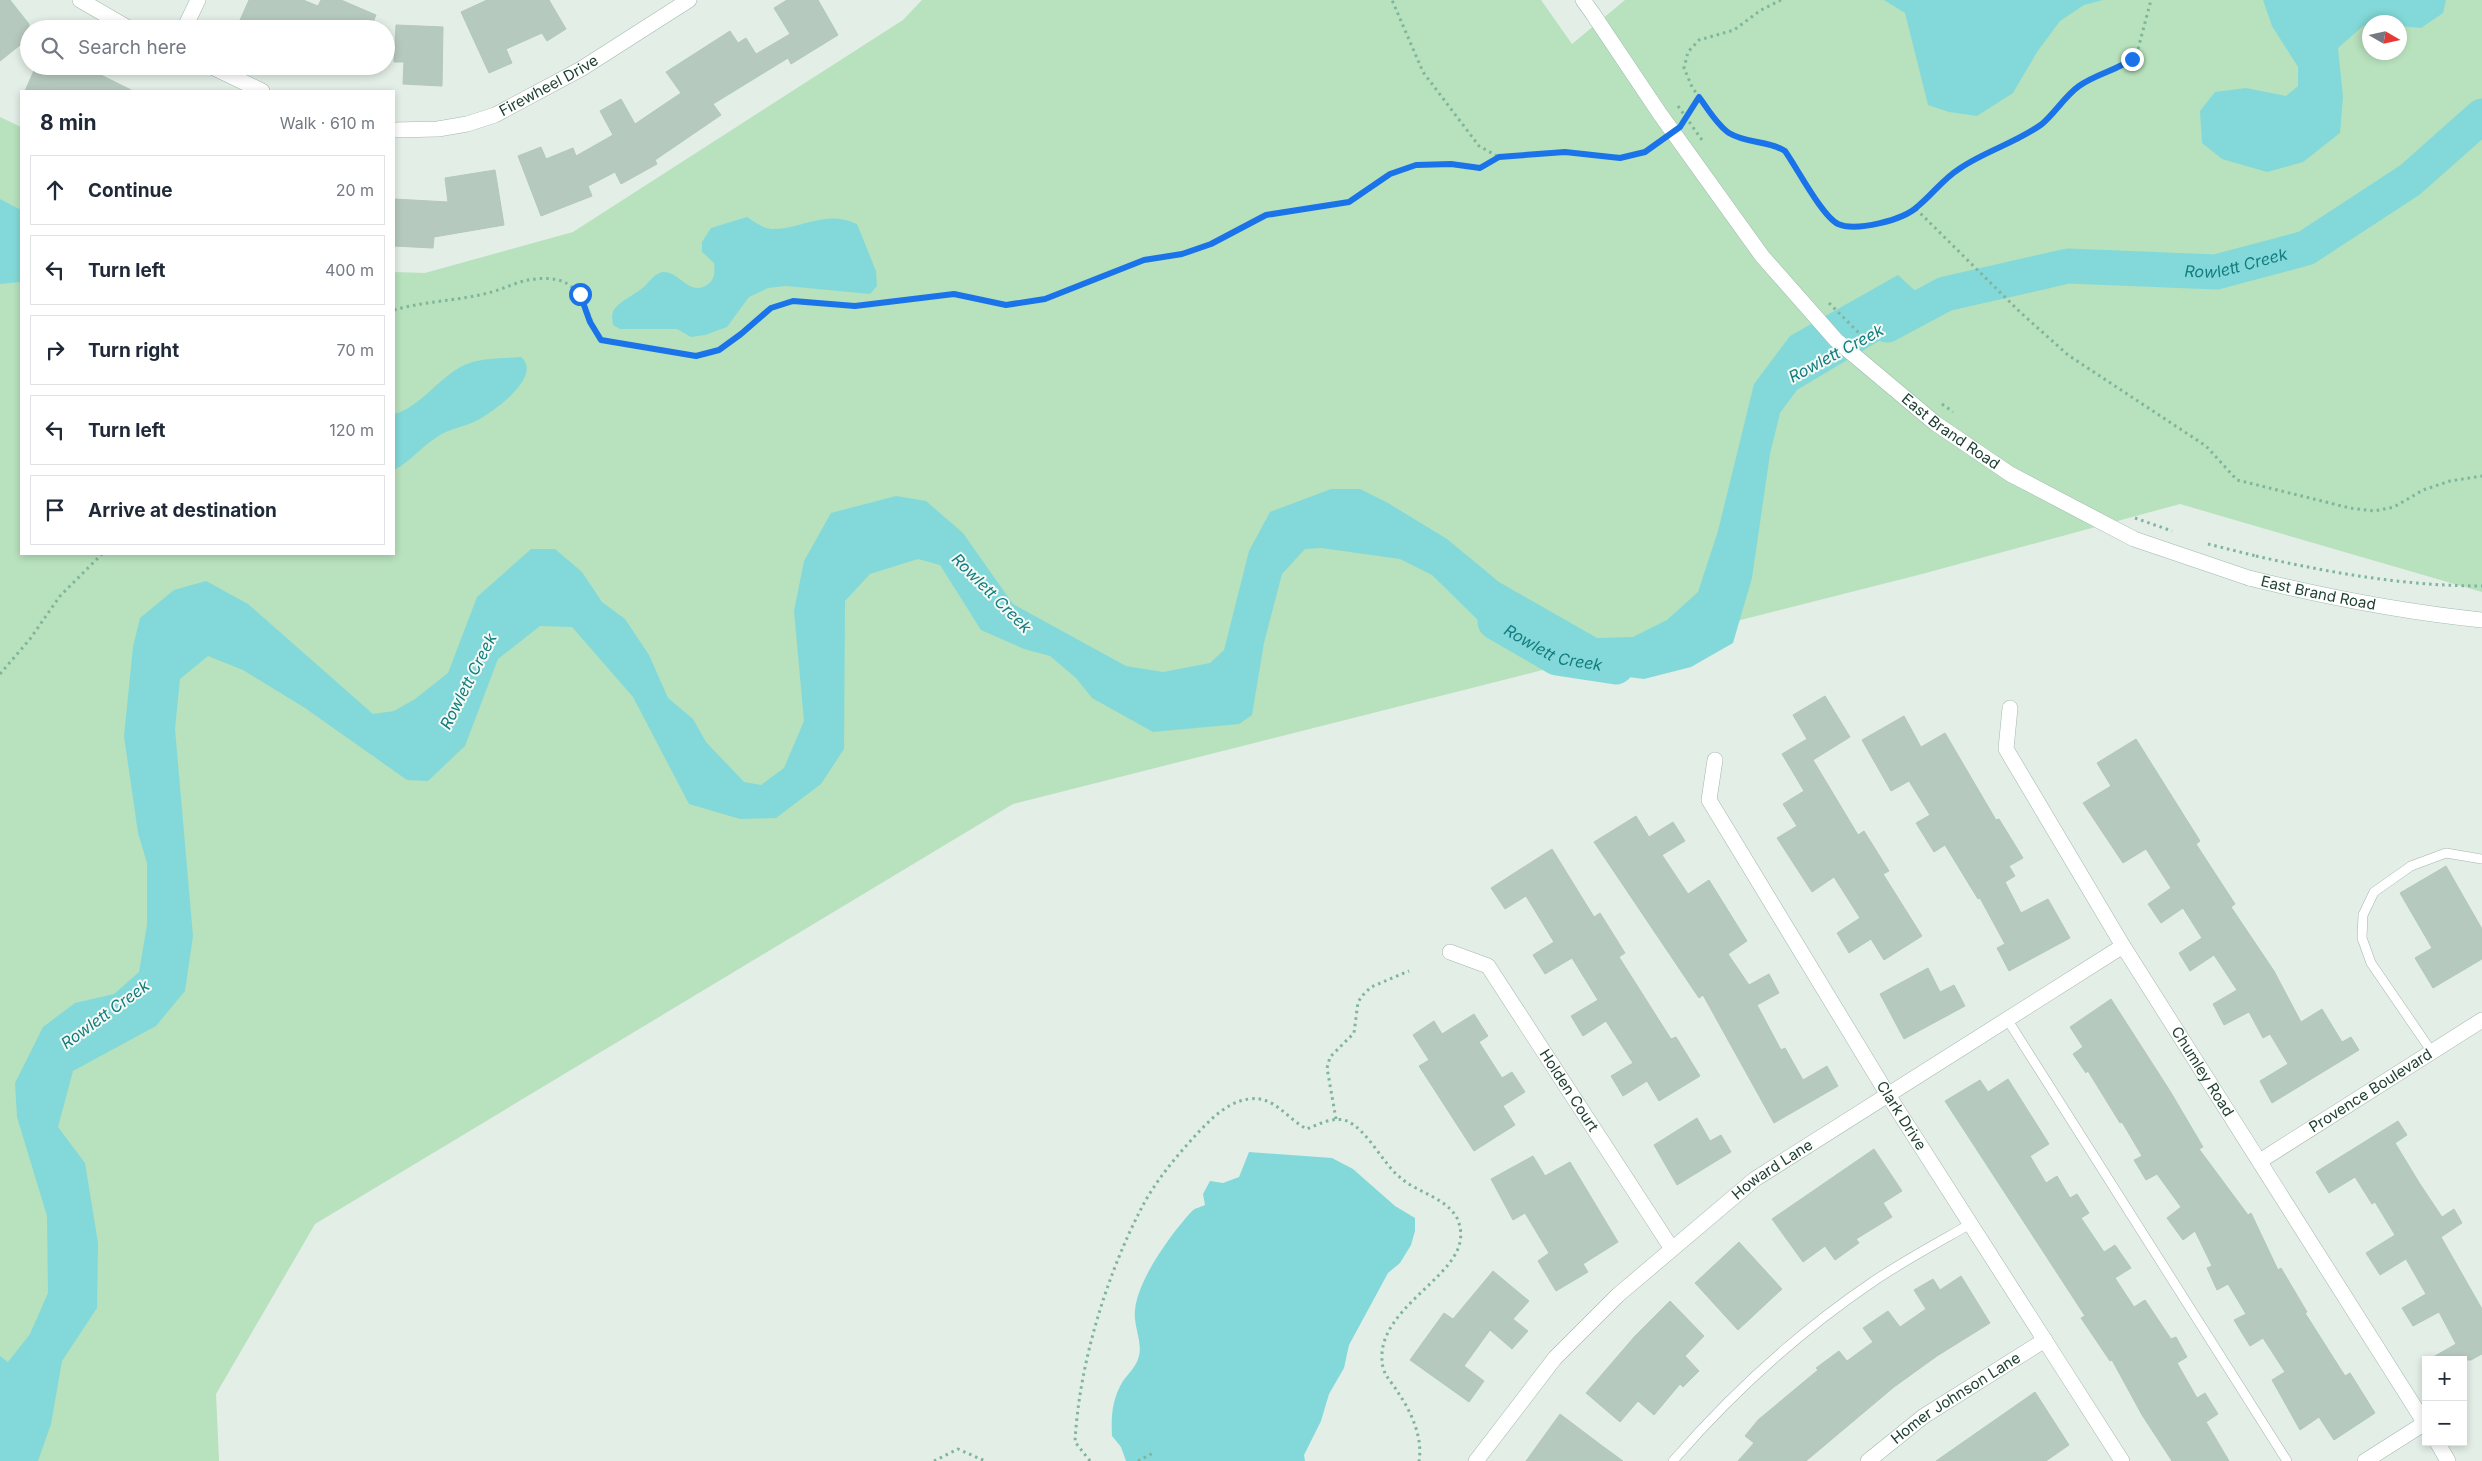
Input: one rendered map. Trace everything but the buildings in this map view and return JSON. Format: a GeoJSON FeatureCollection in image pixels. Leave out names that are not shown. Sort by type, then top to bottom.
{"type":"FeatureCollection","features":[{"type":"Feature","properties":{"kind":"street"},"geometry":{"type":"LineString","coordinates":[[80,0],[114,20]]}},
{"type":"Feature","properties":{"kind":"street"},"geometry":{"type":"LineString","coordinates":[[188,20],[198,0]]}},
{"type":"Feature","properties":{"kind":"street","name":"Firewheel Drive"},"geometry":{"type":"LineString","coordinates":[[395,130],[438,129],[467,124],[496,115],[581,69],[689,0]]}},
{"type":"Feature","properties":{"kind":"street","name":"East Brand Road"},"geometry":{"type":"LineString","coordinates":[[1584,0],[1660,114],[1762,256],[1836,340],[1935,423],[2010,474],[2134,539],[2249,578],[2322,596],[2420,614],[2482,620]]}},
{"type":"Feature","properties":{"kind":"street"},"geometry":{"type":"LineString","coordinates":[[229,75],[260,90]]}},
{"type":"Feature","properties":{"kind":"street","name":"Chumley Road"},"geometry":{"type":"LineString","coordinates":[[2010,708],[2006,749],[2123,946],[2422,1419]]}},
{"type":"Feature","properties":{"kind":"street","name":"Clark Drive"},"geometry":{"type":"LineString","coordinates":[[1715,760],[1709,800],[1888,1095],[1972,1222],[2119,1460]]}},
{"type":"Feature","properties":{"kind":"street","name":"Howard Lane"},"geometry":{"type":"LineString","coordinates":[[1476,1461],[1555,1358],[1618,1295],[1756,1179],[2123,946]]}},
{"type":"Feature","properties":{"kind":"street","name":"Holden Court"},"geometry":{"type":"LineString","coordinates":[[1450,952],[1488,966],[1672,1248]]}},
{"type":"Feature","properties":{"kind":"street","name":"Provence Boulevard"},"geometry":{"type":"LineString","coordinates":[[2260,1161],[2482,1020]]}},
{"type":"Feature","properties":{"kind":"street","name":"Homer Johnson Lane"},"geometry":{"type":"LineString","coordinates":[[1868,1461],[1924,1416],[2045,1340]]}},
{"type":"Feature","properties":{"kind":"street"},"geometry":{"type":"LineString","coordinates":[[2365,1461],[2422,1426]]}},
{"type":"Feature","properties":{"kind":"street"},"geometry":{"type":"LineString","coordinates":[[2439,1446],[2448,1461]]}},
{"type":"Feature","properties":{"kind":"lane"},"geometry":{"type":"LineString","coordinates":[[2432,1052],[2370,963],[2362,938],[2363,915],[2374,892],[2411,866],[2446,854],[2482,859]]}},
{"type":"Feature","properties":{"kind":"lane"},"geometry":{"type":"LineString","coordinates":[[2007,1019],[2287,1461]]}},
{"type":"Feature","properties":{"kind":"lane"},"geometry":{"type":"LineString","coordinates":[[1673,1461],[1737,1394],[1828,1314],[1874,1281],[1972,1222]]}},
{"type":"Feature","properties":{"kind":"path"},"geometry":{"type":"LineString","coordinates":[[1392,0],[1423,72],[1479,146],[1499,157]]}},
{"type":"Feature","properties":{"kind":"path"},"geometry":{"type":"LineString","coordinates":[[1781,0],[1760,10],[1734,30],[1699,40],[1688,52],[1684,68],[1699,97],[1717,122],[1729,133],[1745,139],[1774,144],[1785,151],[1827,215],[1838,224],[1854,227],[1871,225],[1916,209],[1958,169],[1990,151],[2018,140],[2043,123],[2078,86],[2097,76],[2118,69],[2132,59],[2138,49],[2151,0]]}},
{"type":"Feature","properties":{"kind":"path"},"geometry":{"type":"LineString","coordinates":[[1680,127],[1699,97]]}},
{"type":"Feature","properties":{"kind":"path"},"geometry":{"type":"LineString","coordinates":[[1676,104],[1708,148]]}},
{"type":"Feature","properties":{"kind":"path"},"geometry":{"type":"LineString","coordinates":[[395,310],[413,304],[489,293],[527,280],[549,278],[565,282],[580,294],[590,322],[601,340],[696,356],[719,350],[771,308],[793,301],[855,306],[954,294],[1006,305],[1045,299],[1144,260],[1182,254],[1211,244],[1266,215],[1349,202],[1390,174],[1416,165],[1451,164],[1480,168],[1499,157],[1565,152],[1620,158],[1645,152],[1666,137]]}},
{"type":"Feature","properties":{"kind":"path"},"geometry":{"type":"LineString","coordinates":[[1916,209],[2020,312],[2068,355],[2206,446],[2237,480],[2350,508],[2374,511],[2394,507],[2423,490],[2450,481],[2482,476]]}},
{"type":"Feature","properties":{"kind":"path"},"geometry":{"type":"LineString","coordinates":[[1828,302],[1866,341]]}},
{"type":"Feature","properties":{"kind":"path"},"geometry":{"type":"LineString","coordinates":[[1938,401],[1961,418]]}},
{"type":"Feature","properties":{"kind":"path"},"geometry":{"type":"LineString","coordinates":[[2129,516],[2179,534]]}},
{"type":"Feature","properties":{"kind":"path"},"geometry":{"type":"LineString","coordinates":[[2203,542],[2328,572],[2381,580],[2449,586],[2482,586]]}},
{"type":"Feature","properties":{"kind":"path"},"geometry":{"type":"LineString","coordinates":[[0,674],[30,639],[60,596],[101,555]]}},
{"type":"Feature","properties":{"kind":"path"},"geometry":{"type":"LineString","coordinates":[[1336,1119],[1326,1068],[1330,1057],[1354,1033],[1358,1002],[1363,995],[1371,987],[1409,972]]}},
{"type":"Feature","properties":{"kind":"path"},"geometry":{"type":"LineString","coordinates":[[1090,1461],[1075,1442],[1082,1383],[1101,1312],[1122,1252],[1143,1206],[1174,1160],[1209,1121],[1232,1104],[1249,1099],[1264,1099],[1280,1108],[1298,1124],[1307,1129],[1336,1119],[1348,1122],[1360,1132],[1401,1179],[1446,1205],[1457,1218],[1462,1232],[1457,1251],[1444,1268],[1415,1296],[1389,1332],[1382,1352],[1382,1372],[1400,1394],[1413,1420],[1422,1448],[1419,1461]]}},
{"type":"Feature","properties":{"kind":"path"},"geometry":{"type":"LineString","coordinates":[[934,1461],[958,1449],[985,1461]]}},
{"type":"Feature","properties":{"kind":"path"},"geometry":{"type":"LineString","coordinates":[[1138,1461],[1155,1452]]}},
{"type":"Feature","properties":{"kind":"green space"},"geometry":{"type":"Polygon","coordinates":[[[922,0],[1541,0],[1572,44],[1625,0],[2482,0],[2482,592],[2180,504],[1922,574],[1013,804],[315,1224],[216,1394],[219,1461],[0,1461],[0,117],[20,127],[20,555],[395,555],[395,272],[425,273],[573,232],[903,20],[922,0]]]}},
{"type":"Feature","properties":{"kind":"water"},"geometry":{"type":"Polygon","coordinates":[[[1884,0],[2103,0],[2084,5],[2060,21],[2037,52],[2013,93],[1977,116],[1949,112],[1928,105],[1905,13],[1884,0]]]}},
{"type":"Feature","properties":{"kind":"water"},"geometry":{"type":"Polygon","coordinates":[[[2263,0],[2446,0],[2443,13],[2421,28],[2407,27],[2407,15],[2362,15],[2362,27],[2338,48],[2343,97],[2340,133],[2303,162],[2267,172],[2222,159],[2202,143],[2200,111],[2215,92],[2246,88],[2286,96],[2298,86],[2298,67],[2272,26],[2263,0]]]}},
{"type":"Feature","properties":{"kind":"water"},"geometry":{"type":"Polygon","coordinates":[[[0,199],[20,209],[20,282],[0,284],[0,199]]]}},
{"type":"Feature","properties":{"kind":"water"},"geometry":{"type":"Polygon","coordinates":[[[747,217],[769,229],[835,218],[857,224],[876,271],[877,286],[870,294],[786,286],[768,288],[749,297],[727,327],[705,335],[691,337],[677,329],[620,329],[613,325],[614,309],[660,273],[674,275],[694,287],[699,288],[708,284],[714,276],[714,263],[702,252],[702,242],[711,228],[747,217]]]}},
{"type":"Feature","properties":{"kind":"water"},"geometry":{"type":"Polygon","coordinates":[[[1898,275],[1934,308],[1797,390],[1780,413],[1770,454],[1752,578],[1733,643],[1691,667],[1644,679],[1604,674],[1481,623],[1432,575],[1400,559],[1321,548],[1305,549],[1282,574],[1264,643],[1252,715],[1239,724],[1153,732],[1092,698],[1076,678],[1050,656],[1024,649],[981,630],[940,565],[918,559],[870,574],[845,601],[844,749],[821,784],[776,818],[740,819],[689,804],[633,697],[572,627],[540,626],[498,659],[465,746],[428,781],[407,780],[305,708],[243,670],[208,656],[180,679],[175,729],[193,936],[185,991],[156,1026],[73,1071],[58,1127],[85,1163],[98,1243],[97,1308],[62,1361],[51,1424],[38,1461],[0,1461],[0,1356],[8,1362],[30,1334],[48,1293],[47,1216],[17,1117],[15,1083],[43,1027],[75,1003],[114,994],[139,972],[147,925],[147,863],[138,833],[124,736],[133,647],[140,618],[174,590],[206,581],[248,604],[373,714],[394,711],[415,699],[448,673],[477,597],[531,549],[555,549],[582,572],[602,602],[625,619],[649,655],[668,698],[693,719],[706,742],[744,782],[761,785],[784,768],[804,721],[794,611],[804,561],[831,513],[896,496],[926,501],[963,533],[1013,604],[1126,666],[1163,672],[1210,663],[1224,650],[1249,551],[1270,512],[1331,489],[1360,489],[1388,503],[1447,539],[1499,582],[1597,638],[1633,637],[1667,620],[1698,592],[1718,531],[1754,384],[1790,336],[1898,275]]]}},
{"type":"Feature","properties":{"kind":"water"},"geometry":{"type":"Polygon","coordinates":[[[521,357],[526,365],[526,374],[513,393],[476,421],[441,434],[395,469],[395,414],[419,401],[457,369],[472,362],[521,357]]]}},
{"type":"Feature","properties":{"kind":"water"},"geometry":{"type":"Polygon","coordinates":[[[1249,1152],[1332,1158],[1353,1169],[1395,1206],[1415,1218],[1415,1231],[1411,1245],[1400,1263],[1388,1273],[1349,1345],[1344,1368],[1329,1394],[1321,1421],[1304,1455],[1305,1461],[1126,1461],[1121,1447],[1112,1436],[1112,1415],[1114,1401],[1119,1388],[1135,1365],[1140,1353],[1135,1310],[1142,1285],[1157,1258],[1175,1232],[1192,1211],[1205,1205],[1203,1194],[1210,1181],[1223,1183],[1239,1177],[1249,1152]]]}},
{"type":"Feature","properties":{"kind":"waterway","name":"Rowlett Creek"},"geometry":{"type":"LineString","coordinates":[[1887,325],[1945,294],[2068,266],[2216,272],[2306,248],[2410,180],[2482,116]]}},
{"type":"Feature","properties":{"kind":"waterway","name":"Rowlett Creek"},"geometry":{"type":"LineString","coordinates":[[1495,622],[1557,658],[1616,667]]}},
{"type":"Feature","properties":{"kind":"route"},"geometry":{"type":"LineString","coordinates":[[580,294],[590,322],[601,340],[696,356],[719,350],[771,308],[793,301],[855,306],[954,294],[1006,305],[1045,299],[1144,260],[1182,254],[1211,244],[1266,215],[1308,210],[1349,202],[1390,174],[1416,165],[1451,164],[1480,168],[1499,157],[1565,152],[1592,153],[1620,158],[1645,152],[1680,127],[1699,97],[1717,122],[1729,133],[1745,139],[1774,144],[1785,151],[1827,215],[1838,224],[1854,227],[1871,225],[1916,209],[1933,190],[1958,169],[1990,151],[2018,140],[2043,123],[2078,86],[2097,76],[2118,69],[2132,59]]}}]}
